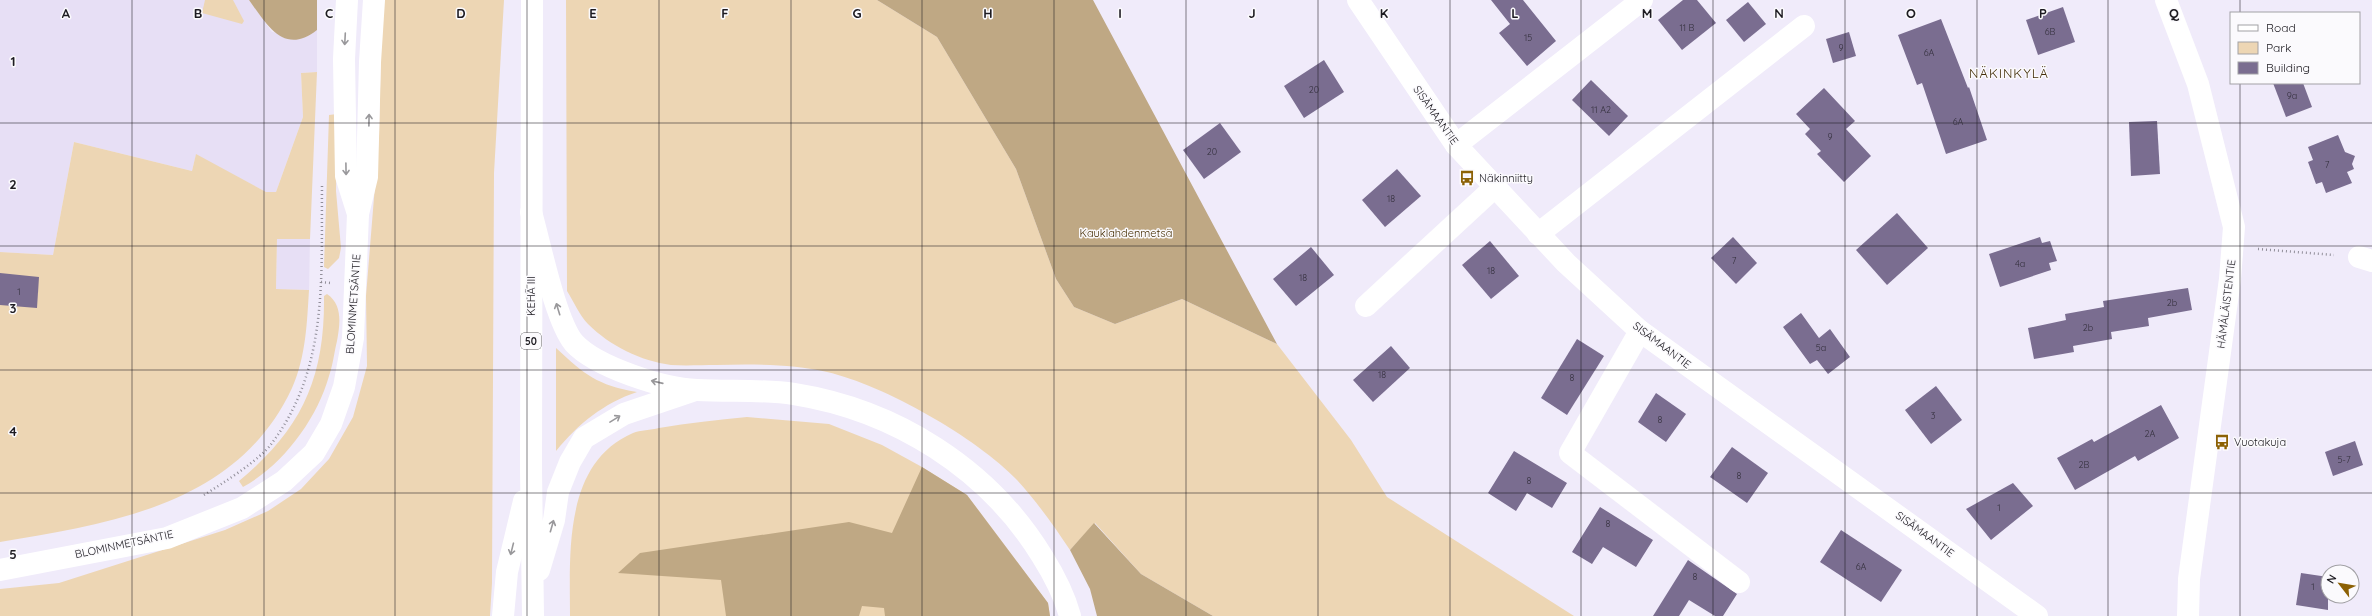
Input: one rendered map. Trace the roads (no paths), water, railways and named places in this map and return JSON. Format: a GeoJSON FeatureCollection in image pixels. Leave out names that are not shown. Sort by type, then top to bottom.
{"type":"FeatureCollection","features":[{"type":"Feature","properties":{"kind":"main road","name":"BLOMINMETSÄNTIE"},"geometry":{"type":"LineString","coordinates":[[347,0],[344,59],[346,176],[358,214]]}},
{"type":"Feature","properties":{"kind":"main road","name":"BLOMINMETSÄNTIE"},"geometry":{"type":"LineString","coordinates":[[0,570],[167,538],[242,508],[284,481],[314,453],[331,424],[344,387],[353,338],[358,214],[367,177],[370,62],[374,0]]}},
{"type":"Feature","properties":{"kind":"main road","name":"KEHÄ III"},"geometry":{"type":"LineString","coordinates":[[532,0],[531,470],[533,616]]}},
{"type":"Feature","properties":{"kind":"main road","name":"SISÄMAANTIE"},"geometry":{"type":"LineString","coordinates":[[1358,0],[1456,145],[1566,263],[1640,331],[2037,616]]}},
{"type":"Feature","properties":{"kind":"main road"},"geometry":{"type":"LineString","coordinates":[[1456,145],[1642,0]]}},
{"type":"Feature","properties":{"kind":"main road","name":"HÄMÄLÄISTENTIE"},"geometry":{"type":"LineString","coordinates":[[2166,0],[2198,84],[2234,227],[2230,279],[2195,525],[2189,579],[2188,616]]}},
{"type":"Feature","properties":{"kind":"main road"},"geometry":{"type":"LineString","coordinates":[[1538,234],[1804,26]]}},
{"type":"Feature","properties":{"kind":"main road"},"geometry":{"type":"LineString","coordinates":[[1366,306],[1495,187]]}},
{"type":"Feature","properties":{"kind":"main road"},"geometry":{"type":"LineString","coordinates":[[531,212],[559,314],[574,342],[601,364],[637,377],[695,390],[746,390],[794,394],[849,408],[893,425],[935,447],[992,492],[1014,516],[1055,577],[1066,600],[1070,616]]}},
{"type":"Feature","properties":{"kind":"main road"},"geometry":{"type":"LineString","coordinates":[[1640,331],[1570,453],[1739,582]]}},
{"type":"Feature","properties":{"kind":"main road"},"geometry":{"type":"LineString","coordinates":[[533,590],[554,520],[558,492],[570,462],[584,438],[624,414],[695,390]]}},
{"type":"Feature","properties":{"kind":"main road"},"geometry":{"type":"LineString","coordinates":[[503,616],[507,572],[531,470]]}},
{"type":"Feature","properties":{"kind":"place","name":"Näkinniitty"},"geometry":{"type":"Point","coordinates":[1467,178]}},
{"type":"Feature","properties":{"kind":"place","name":"Vuotakuja"},"geometry":{"type":"Point","coordinates":[2222,442]}},
{"type":"Feature","properties":{"kind":"district","name":"NÄKINKYLÄ"},"geometry":{"type":"Point","coordinates":[2009,73]}},
{"type":"Feature","properties":{"kind":"park label","name":"Kauklahdenmetsä"},"geometry":{"type":"Point","coordinates":[1126,233]}}]}
